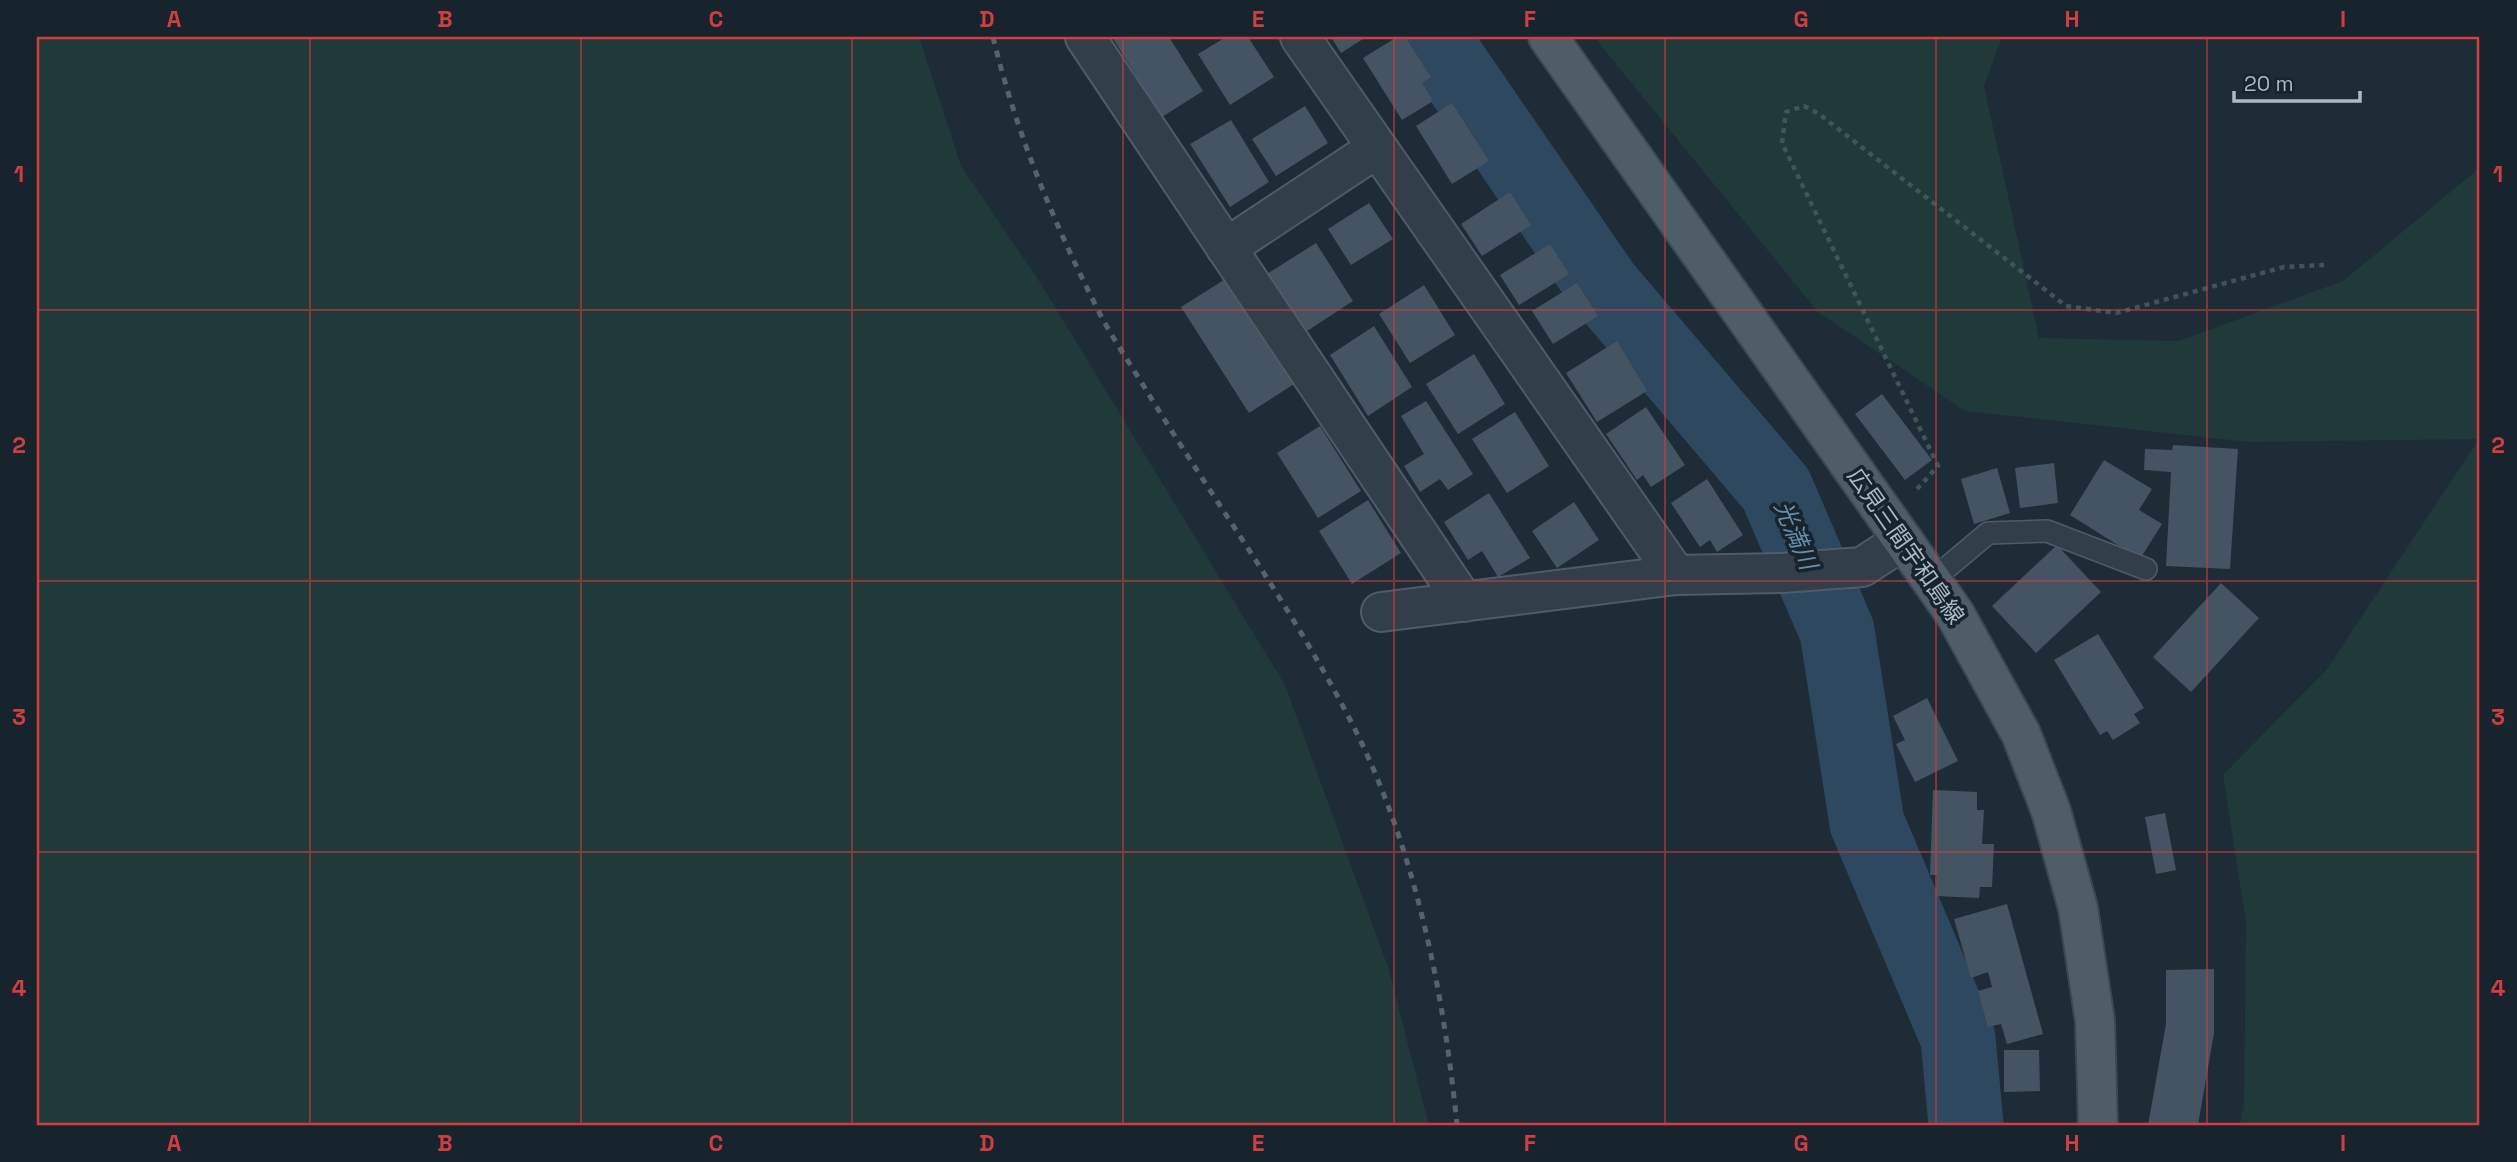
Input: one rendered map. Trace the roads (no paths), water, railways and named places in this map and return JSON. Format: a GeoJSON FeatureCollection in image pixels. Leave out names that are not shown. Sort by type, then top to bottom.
{"type":"FeatureCollection","features":[{"type":"Feature","properties":{"kind":"main road","name":"広見三間宇和島線"},"geometry":{"type":"LineString","coordinates":[[1548,37],[1955,614],[2021,734],[2051,811],[2082,933],[2095,1021],[2098,1125]]}},
{"type":"Feature","properties":{"kind":"street"},"geometry":{"type":"LineString","coordinates":[[1084,37],[1464,601]]}},
{"type":"Feature","properties":{"kind":"street"},"geometry":{"type":"LineString","coordinates":[[1300,37],[1676,576]]}},
{"type":"Feature","properties":{"kind":"street"},"geometry":{"type":"LineString","coordinates":[[1226,248],[1377,148]]}},
{"type":"Feature","properties":{"kind":"street"},"geometry":{"type":"LineString","coordinates":[[1381,612],[1676,576],[1783,573],[1862,567],[1895,530]]}},
{"type":"Feature","properties":{"kind":"lane"},"geometry":{"type":"LineString","coordinates":[[1931,581],[1988,533],[2047,531],[2146,569]]}},
{"type":"Feature","properties":{"kind":"waterway","name":"光満川"},"geometry":{"type":"LineString","coordinates":[[1432,37],[1603,286],[1776,489],[1837,631],[1867,823],[1958,1038],[1966,1125]]}},
{"type":"Feature","properties":{"kind":"railway"},"geometry":{"type":"LineString","coordinates":[[993,37],[1014,110],[1039,180],[1101,316],[1299,630],[1345,710],[1368,758],[1389,808],[1421,912],[1443,1018],[1457,1125]]}}]}
